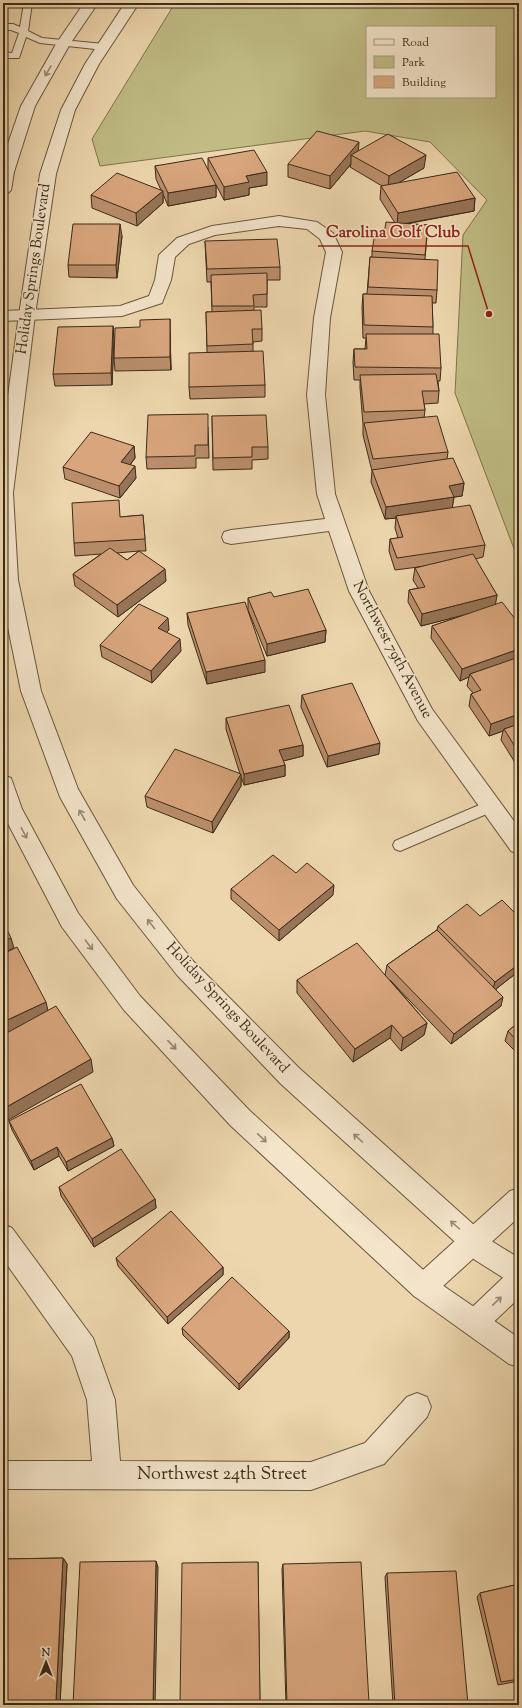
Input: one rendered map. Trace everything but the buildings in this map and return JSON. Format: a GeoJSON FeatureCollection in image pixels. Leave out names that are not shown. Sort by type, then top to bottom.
{"type":"FeatureCollection","features":[{"type":"Feature","properties":{"kind":"street"},"geometry":{"type":"LineString","coordinates":[[3,190],[6,172],[28,106],[63,44],[91,3]]}},
{"type":"Feature","properties":{"kind":"street","name":"Holiday Springs Boulevard"},"geometry":{"type":"LineString","coordinates":[[132,3],[92,64],[68,110],[48,174],[27,315],[4,493],[6,580],[31,691],[65,784],[125,892],[185,968],[290,1076],[484,1251],[519,1274]]}},
{"type":"Feature","properties":{"kind":"street","name":"Northwest 79th Avenue"},"geometry":{"type":"LineString","coordinates":[[27,315],[122,311],[156,299],[163,280],[167,256],[183,241],[212,231],[279,221],[311,225],[327,236],[334,252],[322,318],[316,395],[326,494],[359,591],[425,715],[519,845]]}},
{"type":"Feature","properties":{"kind":"street"},"geometry":{"type":"LineString","coordinates":[[3,316],[27,315]]}},
{"type":"Feature","properties":{"kind":"street"},"geometry":{"type":"LineString","coordinates":[[231,537],[336,524]]}},
{"type":"Feature","properties":{"kind":"street"},"geometry":{"type":"LineString","coordinates":[[3,784],[12,810],[70,920],[132,1003],[240,1118],[423,1287],[519,1354]]}},
{"type":"Feature","properties":{"kind":"street"},"geometry":{"type":"LineString","coordinates":[[423,1287],[519,1200]]}},
{"type":"Feature","properties":{"kind":"street"},"geometry":{"type":"LineString","coordinates":[[3,1237],[83,1348],[101,1400],[107,1476]]}},
{"type":"Feature","properties":{"kind":"street"},"geometry":{"type":"LineString","coordinates":[[475,1322],[519,1280]]}},
{"type":"Feature","properties":{"kind":"street","name":"Northwest 24th Street"},"geometry":{"type":"LineString","coordinates":[[3,1475],[311,1476],[374,1454],[417,1407]]}},
{"type":"Feature","properties":{"kind":"lane"},"geometry":{"type":"LineString","coordinates":[[3,56],[16,56],[23,33],[28,3]]}},
{"type":"Feature","properties":{"kind":"lane"},"geometry":{"type":"LineString","coordinates":[[3,27],[13,27],[40,40],[63,44],[104,47]]}},
{"type":"Feature","properties":{"kind":"lane"},"geometry":{"type":"LineString","coordinates":[[400,846],[491,806]]}},
{"type":"Feature","properties":{"kind":"green space"},"geometry":{"type":"Polygon","coordinates":[[[175,3],[519,3],[519,562],[455,393],[463,235],[487,200],[430,142],[365,131],[100,166],[92,139],[175,3]]]}},
{"type":"Feature","properties":{"kind":"place","name":"Carolina Golf Club"},"geometry":{"type":"Point","coordinates":[489,314]}}]}
